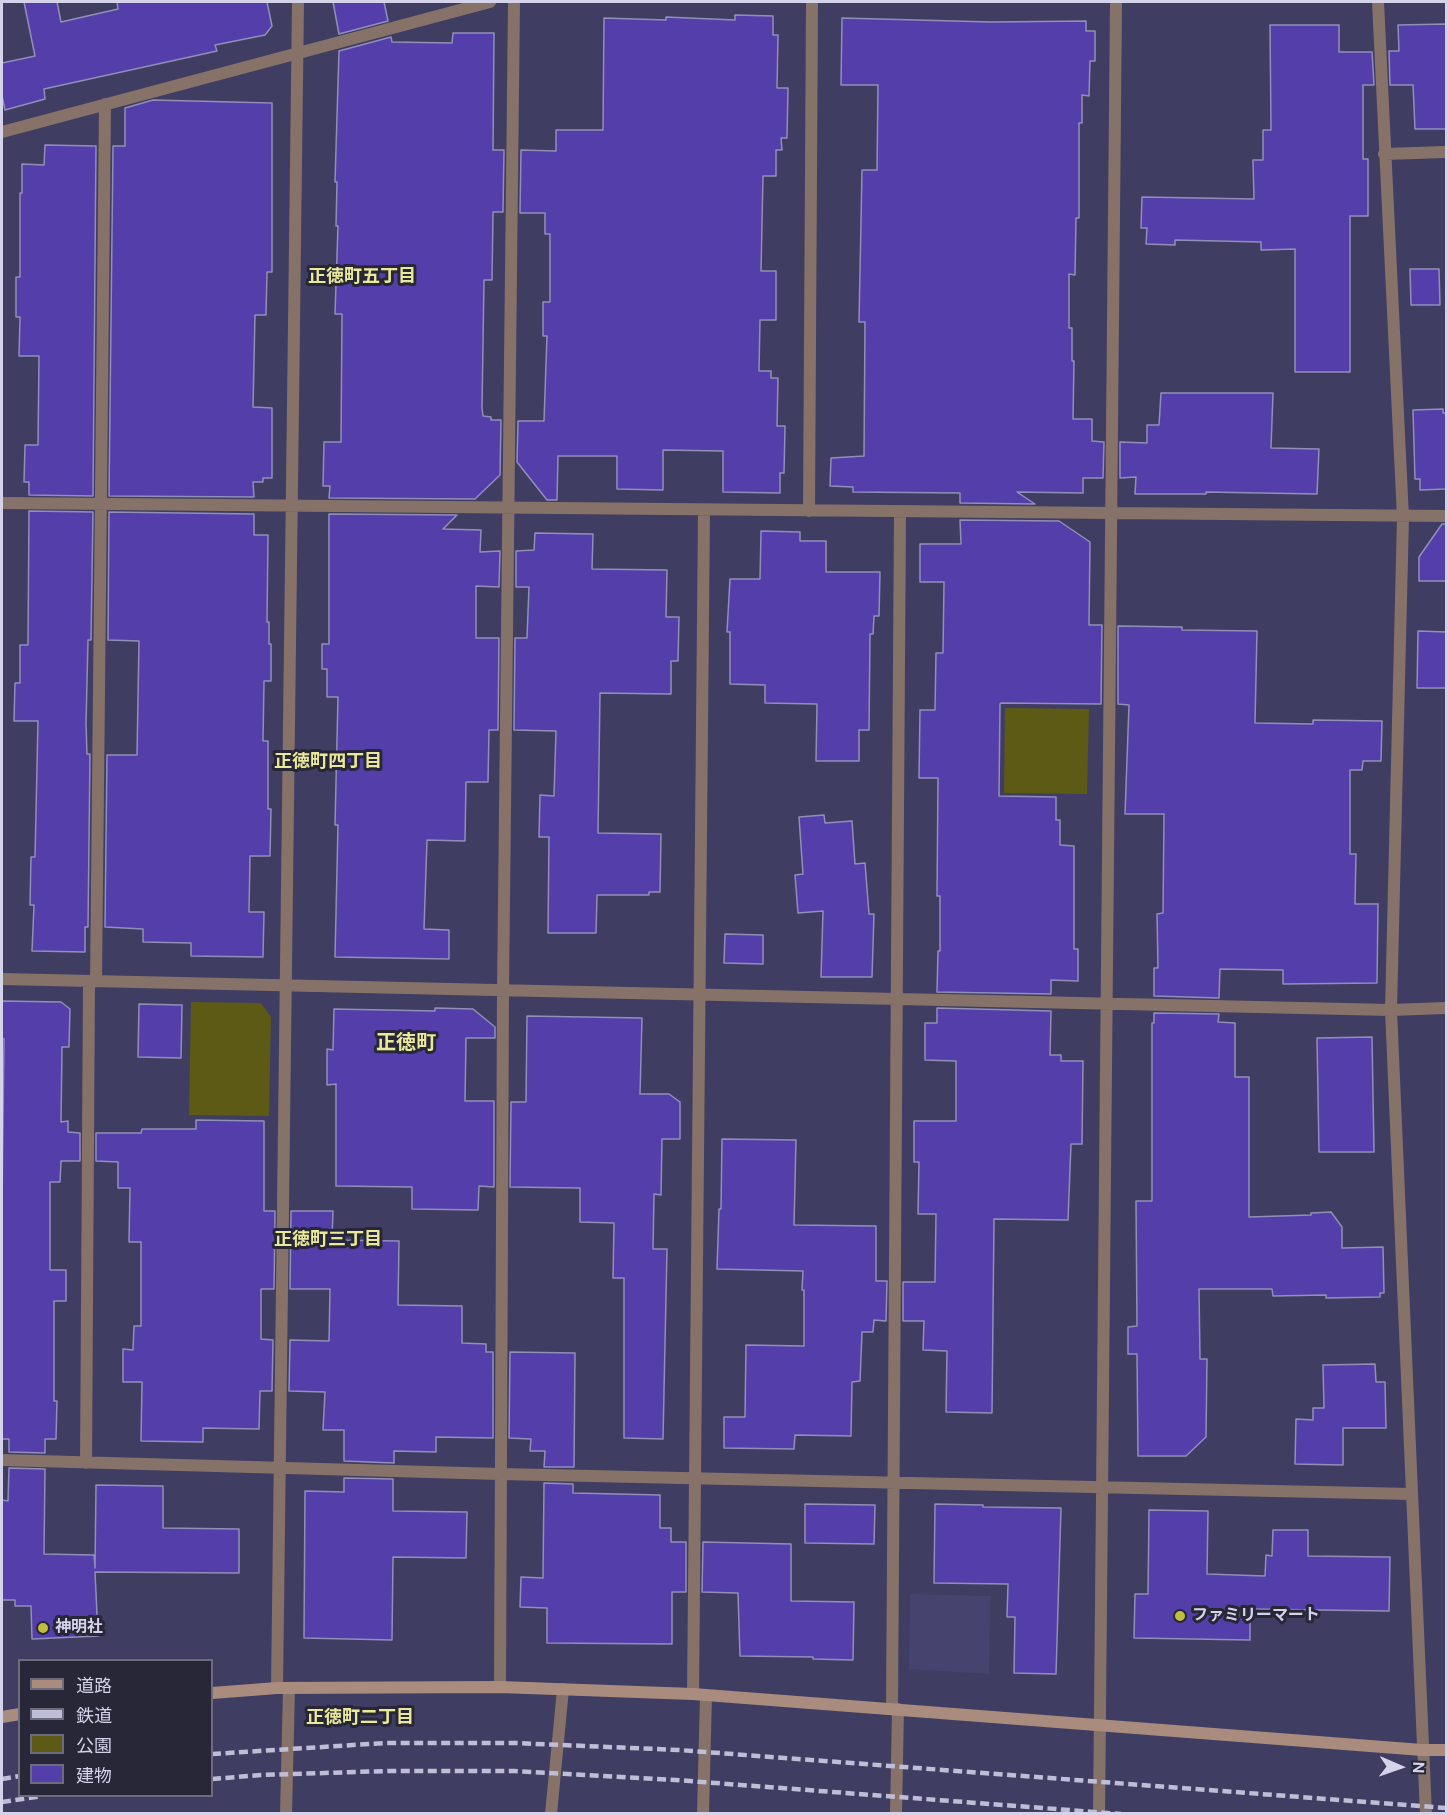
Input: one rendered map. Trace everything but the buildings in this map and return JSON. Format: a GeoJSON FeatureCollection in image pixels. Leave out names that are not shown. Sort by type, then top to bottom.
{"type":"FeatureCollection","features":[{"type":"Feature","properties":{"kind":"street"},"geometry":{"type":"LineString","coordinates":[[286,1814],[280,1468],[298,2]]}},
{"type":"Feature","properties":{"kind":"street"},"geometry":{"type":"LineString","coordinates":[[2,132],[490,2]]}},
{"type":"Feature","properties":{"kind":"street"},"geometry":{"type":"LineString","coordinates":[[500,1687],[507,508],[514,2]]}},
{"type":"Feature","properties":{"kind":"street"},"geometry":{"type":"LineString","coordinates":[[809,511],[812,2]]}},
{"type":"Feature","properties":{"kind":"street"},"geometry":{"type":"LineString","coordinates":[[1099,1814],[1098,1724],[1116,2]]}},
{"type":"Feature","properties":{"kind":"street"},"geometry":{"type":"LineString","coordinates":[[1378,2],[1403,517],[1391,1010],[1426,1814]]}},
{"type":"Feature","properties":{"kind":"street"},"geometry":{"type":"LineString","coordinates":[[86,1463],[105,104]]}},
{"type":"Feature","properties":{"kind":"street"},"geometry":{"type":"LineString","coordinates":[[1384,154],[1446,152]]}},
{"type":"Feature","properties":{"kind":"street"},"geometry":{"type":"LineString","coordinates":[[2,503],[1446,516]]}},
{"type":"Feature","properties":{"kind":"street"},"geometry":{"type":"LineString","coordinates":[[693,1694],[704,510]]}},
{"type":"Feature","properties":{"kind":"street"},"geometry":{"type":"LineString","coordinates":[[896,1814],[894,1483],[900,512]]}},
{"type":"Feature","properties":{"kind":"street"},"geometry":{"type":"LineString","coordinates":[[2,979],[1391,1010],[1446,1008]]}},
{"type":"Feature","properties":{"kind":"street"},"geometry":{"type":"LineString","coordinates":[[2,1460],[695,1479],[1412,1494]]}},
{"type":"Feature","properties":{"kind":"street"},"geometry":{"type":"LineString","coordinates":[[213,1693],[283,1688],[500,1687],[693,1694],[1446,1750]]}},
{"type":"Feature","properties":{"kind":"street"},"geometry":{"type":"LineString","coordinates":[[551,1814],[563,1689]]}},
{"type":"Feature","properties":{"kind":"street"},"geometry":{"type":"LineString","coordinates":[[703,1814],[706,1695]]}},
{"type":"Feature","properties":{"kind":"street"},"geometry":{"type":"LineString","coordinates":[[2,1717],[18,1714]]}},
{"type":"Feature","properties":{"kind":"shaded area"},"geometry":{"type":"Polygon","coordinates":[[[910,1594],[990,1596],[989,1674],[909,1669],[910,1594]]]}},
{"type":"Feature","properties":{"kind":"green space"},"geometry":{"type":"Polygon","coordinates":[[[1005,708],[1089,709],[1087,794],[1004,793],[1005,708]]]}},
{"type":"Feature","properties":{"kind":"green space"},"geometry":{"type":"Polygon","coordinates":[[[191,1002],[261,1003],[271,1017],[269,1116],[189,1115],[191,1002]]]}},
{"type":"Feature","properties":{"kind":"railway"},"geometry":{"type":"LineString","coordinates":[[213,1754],[385,1743],[515,1743],[679,1750],[1446,1808]]}},
{"type":"Feature","properties":{"kind":"railway"},"geometry":{"type":"LineString","coordinates":[[213,1779],[388,1771],[514,1771],[676,1780],[1121,1814]]}},
{"type":"Feature","properties":{"kind":"railway"},"geometry":{"type":"LineString","coordinates":[[2,1779],[18,1776]]}},
{"type":"Feature","properties":{"kind":"railway"},"geometry":{"type":"LineString","coordinates":[[2,1802],[35,1797]]}},
{"type":"Feature","properties":{"kind":"place","name":"ファミリーマート"},"geometry":{"type":"Point","coordinates":[1180,1616]}},
{"type":"Feature","properties":{"kind":"place","name":"神明社"},"geometry":{"type":"Point","coordinates":[43,1628]}},
{"type":"Feature","properties":{"kind":"district","name":"正徳町五丁目"},"geometry":{"type":"Point","coordinates":[362,277]}},
{"type":"Feature","properties":{"kind":"district","name":"正徳町四丁目"},"geometry":{"type":"Point","coordinates":[328,762]}},
{"type":"Feature","properties":{"kind":"district","name":"正徳町"},"geometry":{"type":"Point","coordinates":[406,1044]}},
{"type":"Feature","properties":{"kind":"district","name":"正徳町三丁目"},"geometry":{"type":"Point","coordinates":[328,1240]}},
{"type":"Feature","properties":{"kind":"district","name":"正徳町二丁目"},"geometry":{"type":"Point","coordinates":[360,1718]}}]}
